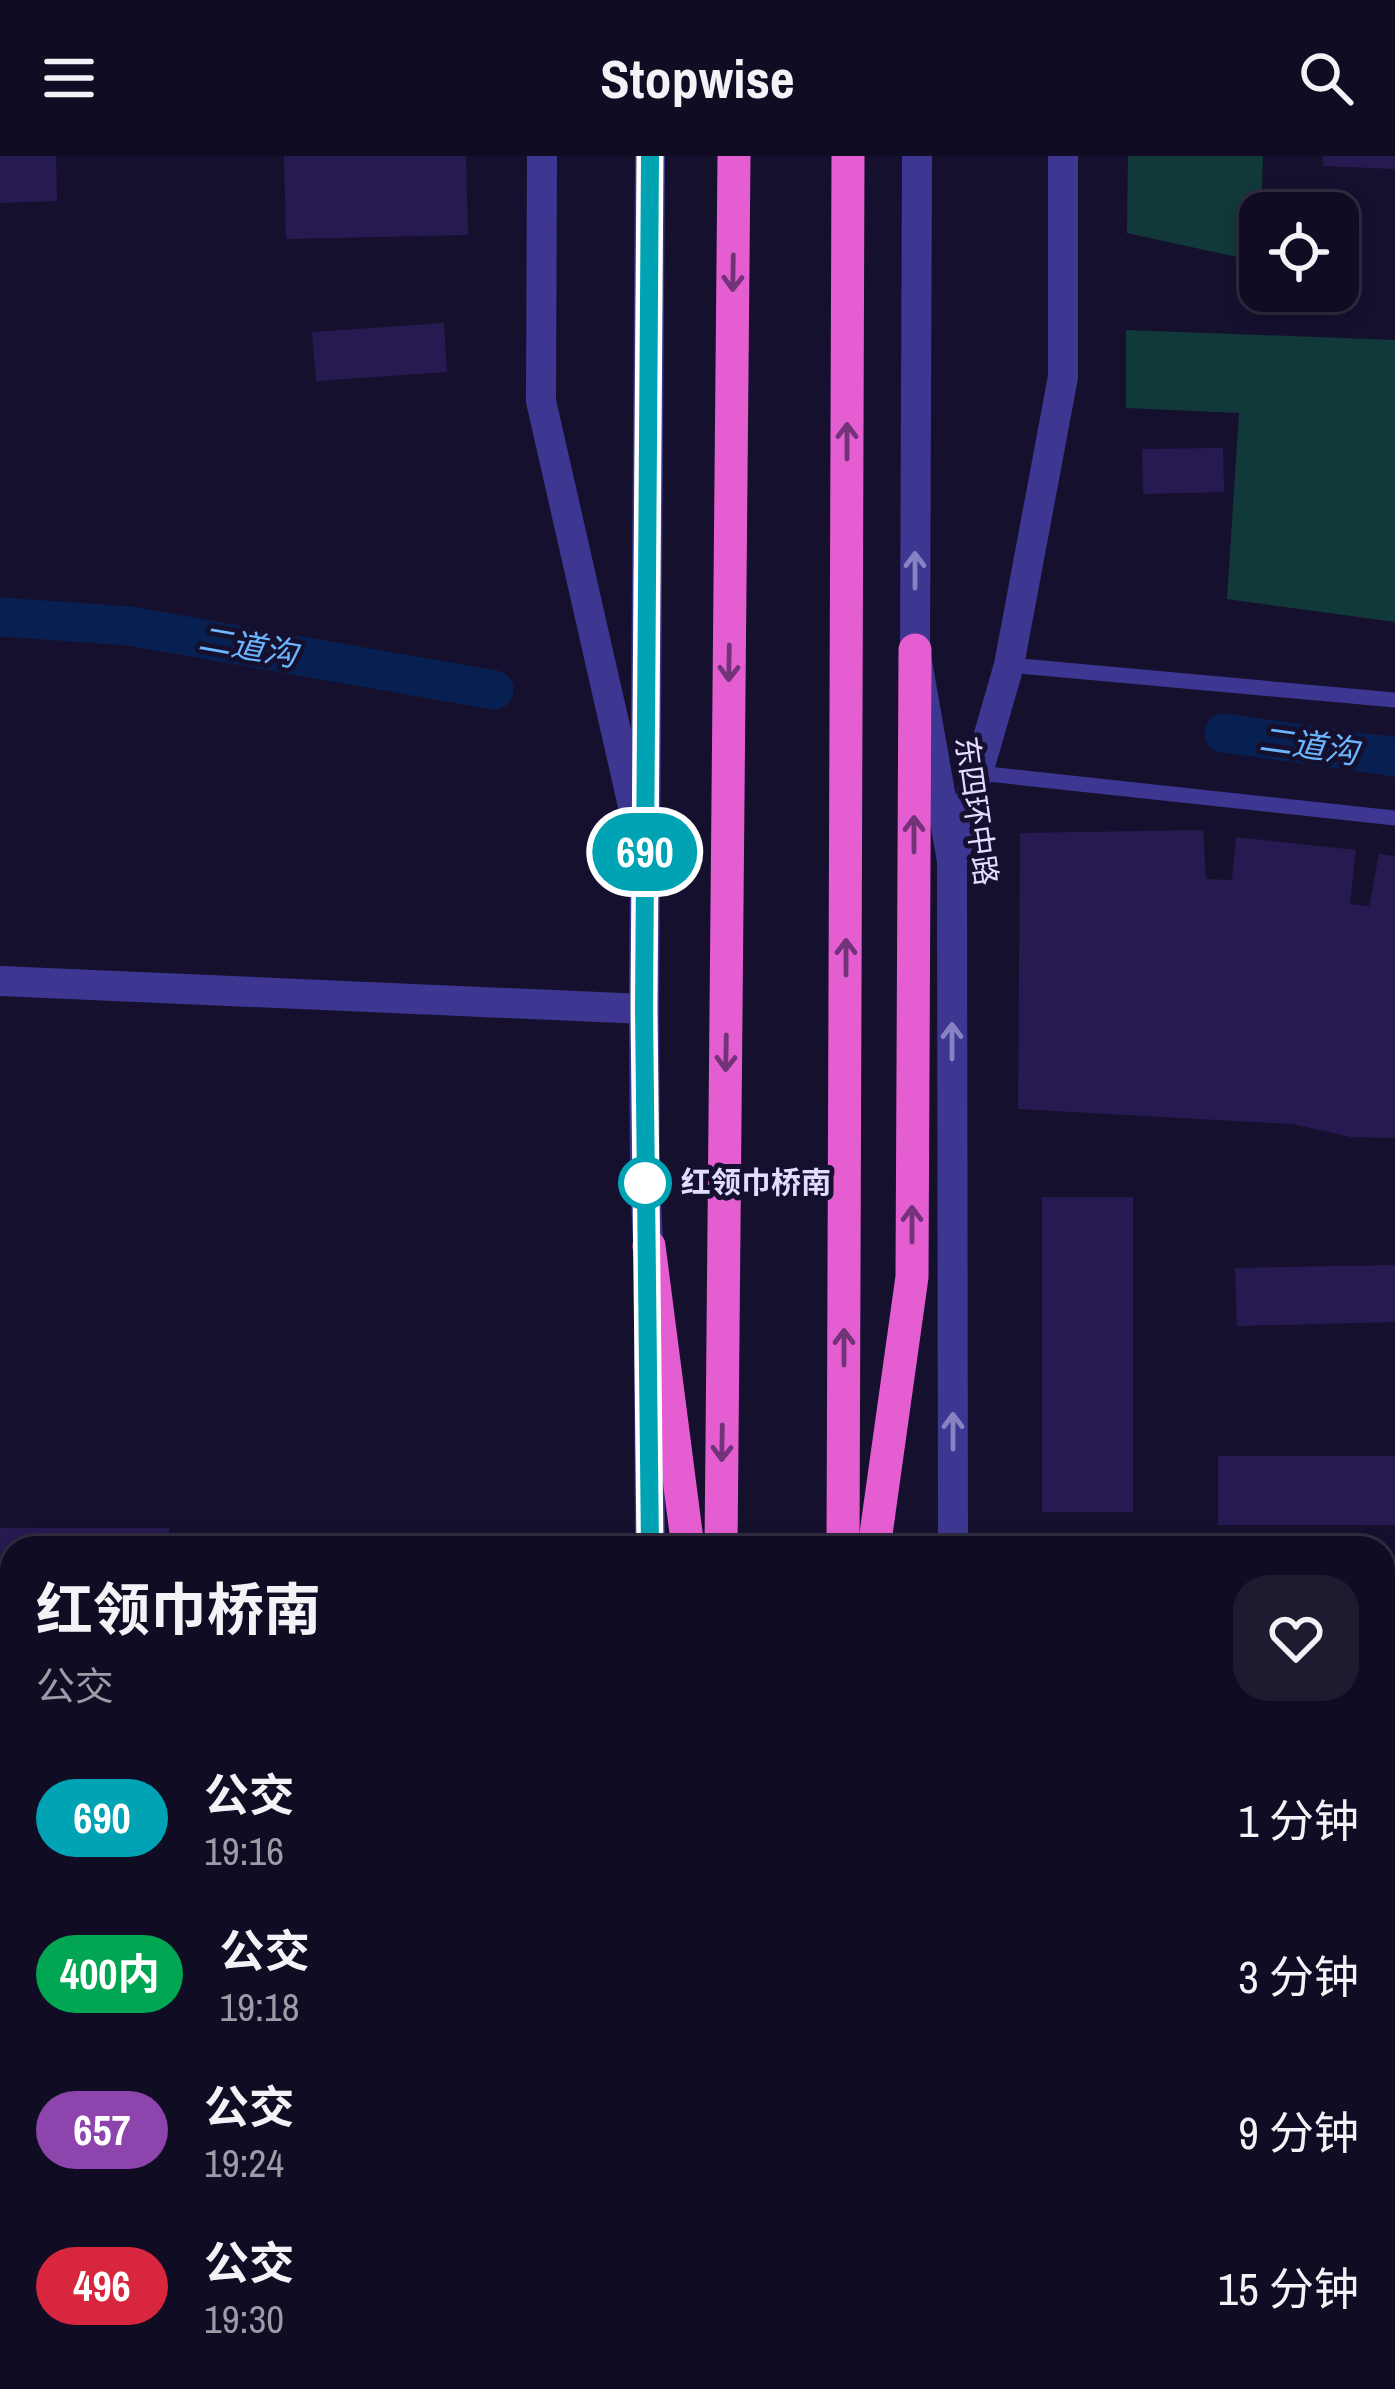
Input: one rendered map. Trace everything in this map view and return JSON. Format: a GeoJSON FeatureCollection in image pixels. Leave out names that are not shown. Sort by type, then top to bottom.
{"type":"FeatureCollection","features":[{"type":"Feature","properties":{"kind":"highway"},"geometry":{"type":"LineString","coordinates":[[722,1536],[734,156]]}},
{"type":"Feature","properties":{"kind":"highway"},"geometry":{"type":"LineString","coordinates":[[843,1536],[848,156]]}},
{"type":"Feature","properties":{"kind":"highway"},"geometry":{"type":"LineString","coordinates":[[876,1536],[912,1276],[915,650]]}},
{"type":"Feature","properties":{"kind":"highway"},"geometry":{"type":"LineString","coordinates":[[649,1246],[686,1536]]}},
{"type":"Feature","properties":{"kind":"street"},"geometry":{"type":"LineString","coordinates":[[542,156],[541,401],[645,859]]}},
{"type":"Feature","properties":{"kind":"street"},"geometry":{"type":"LineString","coordinates":[[650,156],[644,1009],[650,1536]]}},
{"type":"Feature","properties":{"kind":"street","name":"东四环中路"},"geometry":{"type":"LineString","coordinates":[[917,156],[915,650],[952,861],[953,1536]]}},
{"type":"Feature","properties":{"kind":"street"},"geometry":{"type":"LineString","coordinates":[[952,861],[1009,665],[1063,377],[1063,156]]}},
{"type":"Feature","properties":{"kind":"street"},"geometry":{"type":"LineString","coordinates":[[0,981],[644,1009]]}},
{"type":"Feature","properties":{"kind":"lane"},"geometry":{"type":"LineString","coordinates":[[1009,665],[1395,700]]}},
{"type":"Feature","properties":{"kind":"lane"},"geometry":{"type":"LineString","coordinates":[[977,773],[1395,818]]}},
{"type":"Feature","properties":{"kind":"green space"},"geometry":{"type":"Polygon","coordinates":[[[1128,156],[1263,156],[1262,192],[1239,192],[1237,257],[1127,233],[1128,156]]]}},
{"type":"Feature","properties":{"kind":"green space"},"geometry":{"type":"Polygon","coordinates":[[[1126,330],[1395,340],[1395,622],[1227,599],[1239,413],[1126,408],[1126,330]]]}},
{"type":"Feature","properties":{"kind":"building"},"geometry":{"type":"Polygon","coordinates":[[[0,156],[56,156],[57,201],[0,203],[0,156]]]}},
{"type":"Feature","properties":{"kind":"building"},"geometry":{"type":"Polygon","coordinates":[[[284,156],[466,156],[468,235],[286,239],[284,156]]]}},
{"type":"Feature","properties":{"kind":"building"},"geometry":{"type":"Polygon","coordinates":[[[1323,156],[1395,156],[1395,169],[1323,166],[1323,156]]]}},
{"type":"Feature","properties":{"kind":"building"},"geometry":{"type":"Polygon","coordinates":[[[444,323],[447,372],[316,381],[312,332],[444,323]]]}},
{"type":"Feature","properties":{"kind":"building"},"geometry":{"type":"Polygon","coordinates":[[[1223,448],[1224,492],[1143,494],[1142,449],[1223,448]]]}},
{"type":"Feature","properties":{"kind":"building"},"geometry":{"type":"Polygon","coordinates":[[[1203,830],[1206,879],[1232,880],[1236,837],[1356,850],[1350,904],[1369,906],[1379,854],[1395,856],[1395,1138],[1351,1137],[1292,1124],[1018,1109],[1020,833],[1203,830]]]}},
{"type":"Feature","properties":{"kind":"building"},"geometry":{"type":"Polygon","coordinates":[[[1042,1197],[1133,1197],[1133,1512],[1042,1512],[1042,1197]]]}},
{"type":"Feature","properties":{"kind":"building"},"geometry":{"type":"Polygon","coordinates":[[[1395,1265],[1395,1322],[1237,1326],[1235,1268],[1395,1265]]]}},
{"type":"Feature","properties":{"kind":"building"},"geometry":{"type":"Polygon","coordinates":[[[1218,1456],[1395,1456],[1395,1525],[1218,1525],[1218,1456]]]}},
{"type":"Feature","properties":{"kind":"building"},"geometry":{"type":"Polygon","coordinates":[[[0,1528],[169,1528],[169,1536],[0,1536],[0,1528]]]}},
{"type":"Feature","properties":{"kind":"waterway","name":"二道沟"},"geometry":{"type":"LineString","coordinates":[[0,617],[129,626],[494,690]]}},
{"type":"Feature","properties":{"kind":"waterway","name":"二道沟"},"geometry":{"type":"LineString","coordinates":[[1224,733],[1395,757]]}},
{"type":"Feature","properties":{"kind":"bus line","name":"690"},"geometry":{"type":"LineString","coordinates":[[650,156],[644,1009],[650,1536]]}},
{"type":"Feature","properties":{"kind":"place","name":"红领巾桥南"},"geometry":{"type":"Point","coordinates":[645,1183]}}]}
